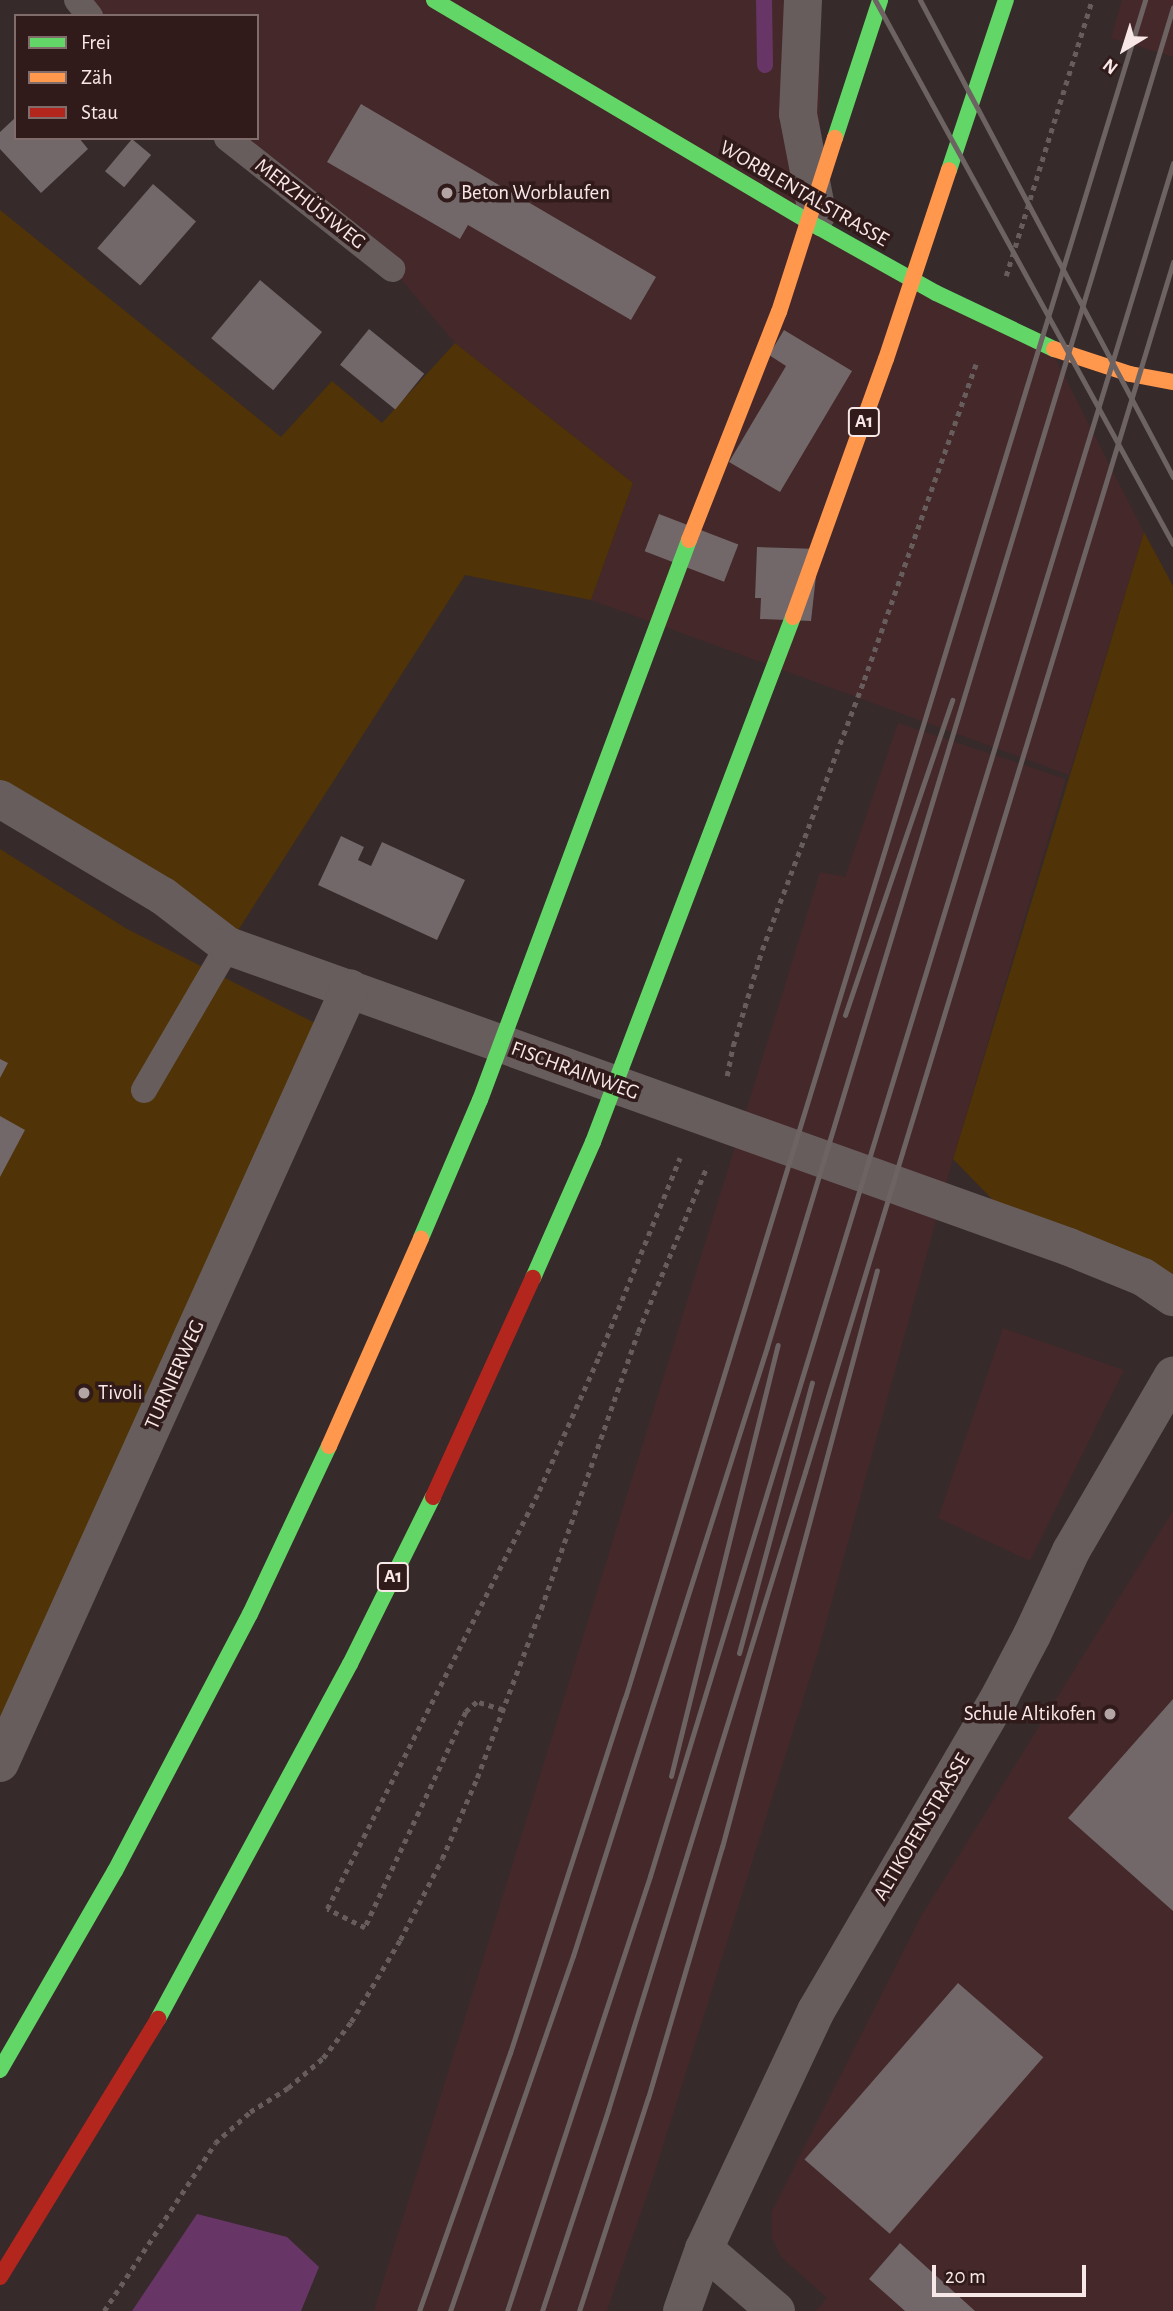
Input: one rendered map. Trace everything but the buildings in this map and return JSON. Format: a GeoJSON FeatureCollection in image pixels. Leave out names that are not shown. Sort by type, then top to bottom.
{"type":"FeatureCollection","features":[{"type":"Feature","properties":{"kind":"main road","name":"WORBLENTALSTRASSE"},"geometry":{"type":"LineString","coordinates":[[433,0],[820,228],[936,293],[1050,348],[1130,374],[1173,382]]}},
{"type":"Feature","properties":{"kind":"main road"},"geometry":{"type":"LineString","coordinates":[[0,2070],[185,1742],[250,1614],[363,1373],[480,1100],[595,798],[715,470],[779,312],[880,0]]}},
{"type":"Feature","properties":{"kind":"main road","name":"A1"},"geometry":{"type":"LineString","coordinates":[[0,2277],[178,1983],[350,1664],[469,1423],[593,1142],[710,839],[882,372],[1006,0]]}},
{"type":"Feature","properties":{"kind":"street"},"geometry":{"type":"LineString","coordinates":[[803,0],[798,114],[820,228]]}},
{"type":"Feature","properties":{"kind":"street","name":"FISCHRAINWEG"},"geometry":{"type":"LineString","coordinates":[[0,799],[163,896],[228,946],[1023,1231],[1143,1277],[1173,1297]]}},
{"type":"Feature","properties":{"kind":"street","name":"TURNIERWEG"},"geometry":{"type":"LineString","coordinates":[[0,1763],[350,988]]}},
{"type":"Feature","properties":{"kind":"street","name":"ALTIKOFENSTRASSE"},"geometry":{"type":"LineString","coordinates":[[682,2311],[704,2249],[816,2011],[1001,1694],[1071,1551],[1173,1376]]}},
{"type":"Feature","properties":{"kind":"street"},"geometry":{"type":"LineString","coordinates":[[704,2249],[776,2311]]}},
{"type":"Feature","properties":{"kind":"lane"},"geometry":{"type":"LineString","coordinates":[[77,0],[88,14]]}},
{"type":"Feature","properties":{"kind":"lane","name":"MERZHÜSIWEG"},"geometry":{"type":"LineString","coordinates":[[230,140],[392,269]]}},
{"type":"Feature","properties":{"kind":"lane"},"geometry":{"type":"LineString","coordinates":[[144,1090],[228,946]]}},
{"type":"Feature","properties":{"kind":"path"},"geometry":{"type":"LineString","coordinates":[[1002,288],[1093,0]]}},
{"type":"Feature","properties":{"kind":"path"},"geometry":{"type":"LineString","coordinates":[[726,1082],[747,996],[878,642],[981,351]]}},
{"type":"Feature","properties":{"kind":"path"},"geometry":{"type":"LineString","coordinates":[[503,1710],[477,1702],[466,1712],[365,1928],[327,1909],[539,1491],[599,1356],[698,1115]]}},
{"type":"Feature","properties":{"kind":"path"},"geometry":{"type":"LineString","coordinates":[[104,2311],[215,2143],[250,2112],[288,2088],[323,2058],[351,2022],[394,1951],[442,1859],[503,1710],[638,1332],[710,1153]]}},
{"type":"Feature","properties":{"kind":"shaded area"},"geometry":{"type":"Polygon","coordinates":[[[77,0],[820,0],[820,228],[1050,348],[1144,532],[1069,775],[591,600],[633,483],[455,343],[392,269],[230,140],[259,140],[259,14],[88,14],[77,0]]]}},
{"type":"Feature","properties":{"kind":"shaded area"},"geometry":{"type":"Polygon","coordinates":[[[1122,0],[1173,0],[1173,57],[1111,38],[1122,0]]]}},
{"type":"Feature","properties":{"kind":"shaded area"},"geometry":{"type":"Polygon","coordinates":[[[0,210],[281,437],[332,381],[382,423],[455,343],[633,483],[591,600],[465,575],[228,946],[0,799],[0,210]]]}},
{"type":"Feature","properties":{"kind":"shaded area"},"geometry":{"type":"Polygon","coordinates":[[[1144,532],[1173,586],[1173,1297],[1023,1231],[953,1159],[1144,532]]]}},
{"type":"Feature","properties":{"kind":"shaded area"},"geometry":{"type":"Polygon","coordinates":[[[898,723],[1066,779],[953,1159],[818,1652],[653,2178],[607,2311],[374,2311],[820,872],[845,877],[898,723]]]}},
{"type":"Feature","properties":{"kind":"shaded area","name":"Tivoli"},"geometry":{"type":"Polygon","coordinates":[[[0,849],[127,929],[331,1031],[0,1763],[0,849]]]}},
{"type":"Feature","properties":{"kind":"shaded area"},"geometry":{"type":"Polygon","coordinates":[[[1003,1328],[1124,1370],[1030,1561],[938,1518],[1003,1328]]]}},
{"type":"Feature","properties":{"kind":"shaded area","name":"Schule Altikofen"},"geometry":{"type":"Polygon","coordinates":[[[1173,1511],[1173,2311],[815,2311],[827,2298],[781,2257],[772,2238],[772,2211],[920,1918],[1173,1511]]]}},
{"type":"Feature","properties":{"kind":"shaded area"},"geometry":{"type":"Polygon","coordinates":[[[197,2214],[287,2237],[319,2267],[301,2311],[132,2311],[197,2214]]]}},
{"type":"Feature","properties":{"kind":"waterway"},"geometry":{"type":"LineString","coordinates":[[764,0],[765,65]]}},
{"type":"Feature","properties":{"kind":"railway"},"geometry":{"type":"LineString","coordinates":[[875,0],[1173,544]]}},
{"type":"Feature","properties":{"kind":"railway"},"geometry":{"type":"LineString","coordinates":[[920,0],[1173,477]]}},
{"type":"Feature","properties":{"kind":"railway"},"geometry":{"type":"LineString","coordinates":[[419,2311],[510,2053],[625,1698],[1145,0]]}},
{"type":"Feature","properties":{"kind":"railway"},"geometry":{"type":"LineString","coordinates":[[450,2311],[573,1956],[767,1347],[1173,7]]}},
{"type":"Feature","properties":{"kind":"railway"},"geometry":{"type":"LineString","coordinates":[[507,2311],[650,1876],[1173,163]]}},
{"type":"Feature","properties":{"kind":"railway"},"geometry":{"type":"LineString","coordinates":[[542,2311],[608,2110],[805,1472],[1173,262]]}},
{"type":"Feature","properties":{"kind":"railway"},"geometry":{"type":"LineString","coordinates":[[845,1015],[952,700]]}},
{"type":"Feature","properties":{"kind":"railway"},"geometry":{"type":"LineString","coordinates":[[579,2311],[648,2098],[722,1847],[877,1270]]}},
{"type":"Feature","properties":{"kind":"railway"},"geometry":{"type":"LineString","coordinates":[[671,1776],[778,1345]]}},
{"type":"Feature","properties":{"kind":"railway"},"geometry":{"type":"LineString","coordinates":[[739,1653],[812,1383]]}},
{"type":"Feature","properties":{"kind":"traffic: fast"},"geometry":{"type":"LineString","coordinates":[[434,0],[820,228],[936,293],[1054,349]]}},
{"type":"Feature","properties":{"kind":"traffic: fast"},"geometry":{"type":"LineString","coordinates":[[835,138],[880,0]]}},
{"type":"Feature","properties":{"kind":"traffic: fast"},"geometry":{"type":"LineString","coordinates":[[949,170],[1006,0]]}},
{"type":"Feature","properties":{"kind":"traffic: fast"},"geometry":{"type":"LineString","coordinates":[[421,1238],[480,1100],[689,540]]}},
{"type":"Feature","properties":{"kind":"traffic: fast"},"geometry":{"type":"LineString","coordinates":[[533,1278],[593,1142],[793,617]]}},
{"type":"Feature","properties":{"kind":"traffic: fast"},"geometry":{"type":"LineString","coordinates":[[0,2070],[115,1871],[250,1614],[329,1446]]}},
{"type":"Feature","properties":{"kind":"traffic: fast"},"geometry":{"type":"LineString","coordinates":[[158,2019],[350,1664],[433,1497]]}},
{"type":"Feature","properties":{"kind":"traffic: slow"},"geometry":{"type":"LineString","coordinates":[[689,540],[779,312],[835,138]]}},
{"type":"Feature","properties":{"kind":"traffic: slow"},"geometry":{"type":"LineString","coordinates":[[793,617],[886,359],[949,170]]}},
{"type":"Feature","properties":{"kind":"traffic: slow"},"geometry":{"type":"LineString","coordinates":[[1054,349],[1130,374],[1173,382]]}},
{"type":"Feature","properties":{"kind":"traffic: slow"},"geometry":{"type":"LineString","coordinates":[[329,1446],[421,1238]]}},
{"type":"Feature","properties":{"kind":"traffic: jam"},"geometry":{"type":"LineString","coordinates":[[433,1497],[533,1278]]}},
{"type":"Feature","properties":{"kind":"traffic: jam"},"geometry":{"type":"LineString","coordinates":[[0,2277],[158,2019]]}},
{"type":"Feature","properties":{"kind":"place","name":"Beton Worblaufen"},"geometry":{"type":"Point","coordinates":[447,193]}},
{"type":"Feature","properties":{"kind":"place","name":"Tivoli"},"geometry":{"type":"Point","coordinates":[84,1393]}},
{"type":"Feature","properties":{"kind":"place","name":"Schule Altikofen"},"geometry":{"type":"Point","coordinates":[1110,1714]}}]}
